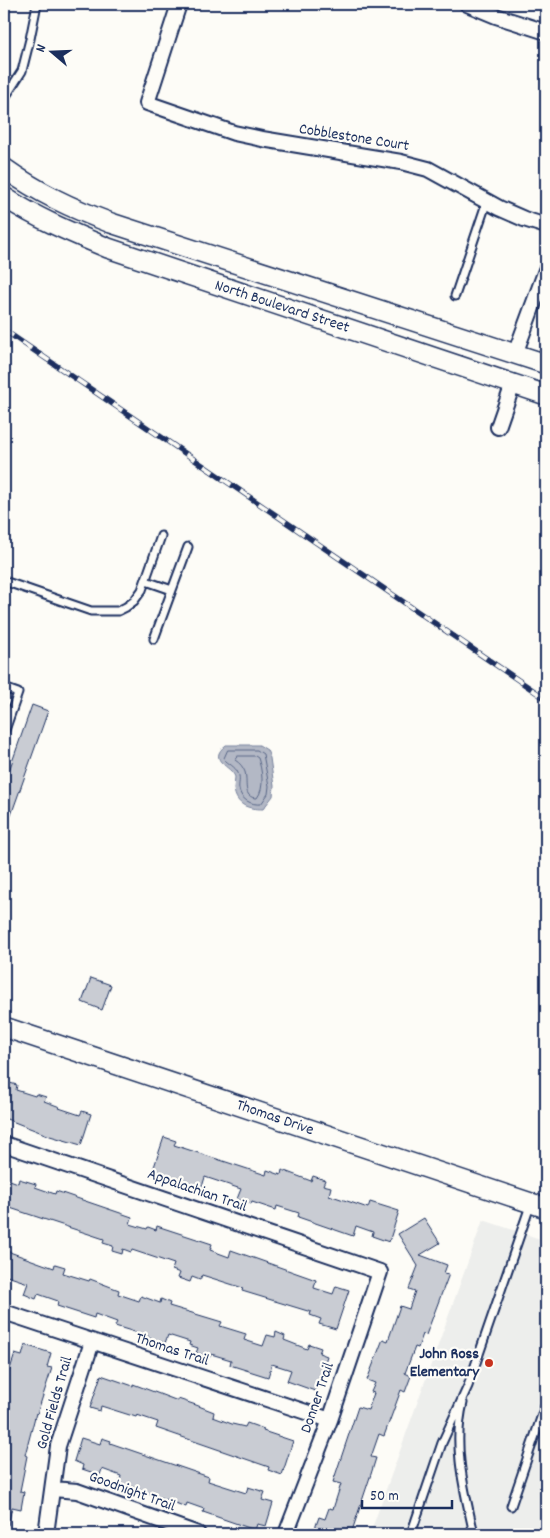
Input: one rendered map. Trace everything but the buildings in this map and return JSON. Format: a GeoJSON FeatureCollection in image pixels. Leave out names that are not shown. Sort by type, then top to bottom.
{"type":"FeatureCollection","features":[{"type":"Feature","properties":{"kind":"main road","name":"North Boulevard Street"},"geometry":{"type":"LineString","coordinates":[[4,168],[31,187],[70,208],[111,223],[546,364]]}},
{"type":"Feature","properties":{"kind":"main road","name":"North Boulevard Street"},"geometry":{"type":"LineString","coordinates":[[4,197],[64,230],[108,248],[546,395]]}},
{"type":"Feature","properties":{"kind":"main road"},"geometry":{"type":"LineString","coordinates":[[514,384],[515,354]]}},
{"type":"Feature","properties":{"kind":"main road","name":"Thomas Drive"},"geometry":{"type":"LineString","coordinates":[[4,1026],[538,1206]]}},
{"type":"Feature","properties":{"kind":"street","name":"Cobblestone Court"},"geometry":{"type":"LineString","coordinates":[[179,4],[147,103],[234,133],[401,162],[428,169],[524,220],[546,226]]}},
{"type":"Feature","properties":{"kind":"street"},"geometry":{"type":"LineString","coordinates":[[467,4],[496,16],[546,32]]}},
{"type":"Feature","properties":{"kind":"street"},"geometry":{"type":"LineString","coordinates":[[515,354],[546,270]]}},
{"type":"Feature","properties":{"kind":"street"},"geometry":{"type":"LineString","coordinates":[[498,427],[514,384]]}},
{"type":"Feature","properties":{"kind":"street","name":"Appalachian Trail"},"geometry":{"type":"LineString","coordinates":[[4,1144],[380,1272]]}},
{"type":"Feature","properties":{"kind":"street","name":"Donner Trail"},"geometry":{"type":"LineString","coordinates":[[286,1534],[330,1420],[380,1272]]}},
{"type":"Feature","properties":{"kind":"street","name":"Thomas Trail"},"geometry":{"type":"LineString","coordinates":[[4,1312],[330,1420]]}},
{"type":"Feature","properties":{"kind":"street","name":"Gold Fields Trail"},"geometry":{"type":"LineString","coordinates":[[46,1534],[58,1446],[92,1342]]}},
{"type":"Feature","properties":{"kind":"street","name":"Goodnight Trail"},"geometry":{"type":"LineString","coordinates":[[53,1488],[77,1491],[198,1534]]}},
{"type":"Feature","properties":{"kind":"lane"},"geometry":{"type":"LineString","coordinates":[[4,99],[22,72],[36,4]]}},
{"type":"Feature","properties":{"kind":"lane"},"geometry":{"type":"LineString","coordinates":[[455,296],[487,201]]}},
{"type":"Feature","properties":{"kind":"lane"},"geometry":{"type":"LineString","coordinates":[[4,581],[91,611],[118,611],[126,608],[134,601],[142,590],[161,536]]}},
{"type":"Feature","properties":{"kind":"lane"},"geometry":{"type":"LineString","coordinates":[[154,639],[188,547]]}},
{"type":"Feature","properties":{"kind":"lane"},"geometry":{"type":"LineString","coordinates":[[146,581],[172,590]]}},
{"type":"Feature","properties":{"kind":"lane"},"geometry":{"type":"LineString","coordinates":[[4,688],[18,693],[4,733]]}},
{"type":"Feature","properties":{"kind":"lane"},"geometry":{"type":"LineString","coordinates":[[411,1534],[442,1443],[468,1386],[538,1206]]}},
{"type":"Feature","properties":{"kind":"lane"},"geometry":{"type":"LineString","coordinates":[[468,1386],[460,1426],[460,1467],[474,1534]]}},
{"type":"Feature","properties":{"kind":"lane"},"geometry":{"type":"LineString","coordinates":[[511,1506],[546,1403]]}},
{"type":"Feature","properties":{"kind":"shaded area","name":"John Ross Elementary"},"geometry":{"type":"Polygon","coordinates":[[[483,1220],[546,1241],[546,1534],[370,1534],[483,1220]]]}},
{"type":"Feature","properties":{"kind":"water"},"geometry":{"type":"Polygon","coordinates":[[[226,745],[259,745],[267,750],[274,786],[273,796],[263,809],[248,807],[237,799],[234,789],[235,777],[219,759],[221,751],[226,745]]]}},
{"type":"Feature","properties":{"kind":"railway"},"geometry":{"type":"LineString","coordinates":[[4,330],[546,699]]}},
{"type":"Feature","properties":{"kind":"place","name":"John Ross Elementary"},"geometry":{"type":"Point","coordinates":[489,1363]}}]}
